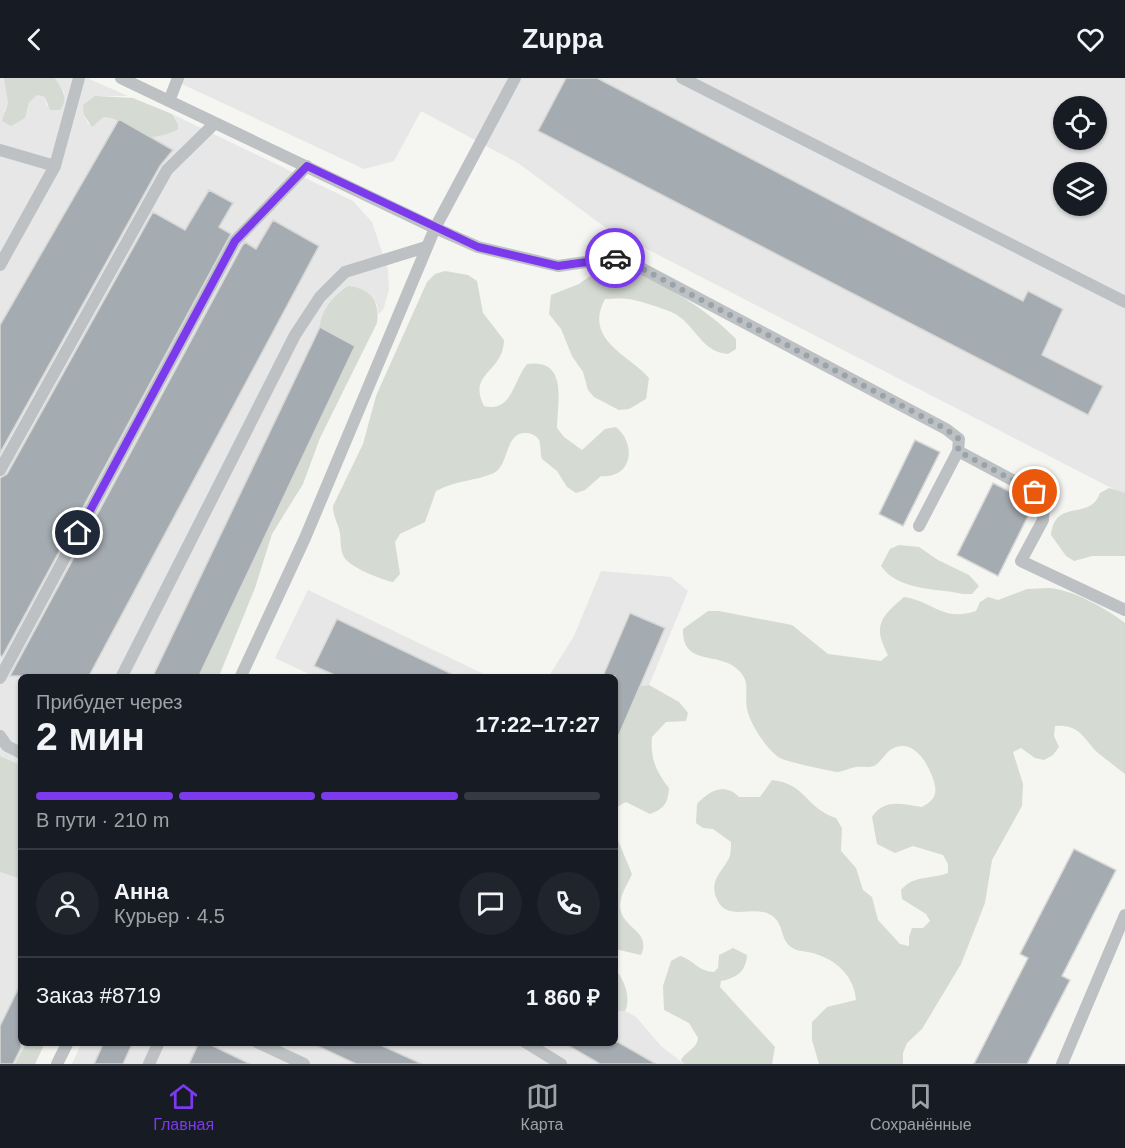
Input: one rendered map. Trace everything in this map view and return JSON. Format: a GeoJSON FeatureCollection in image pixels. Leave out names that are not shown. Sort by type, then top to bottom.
{"type":"FeatureCollection","features":[{"type":"Feature","properties":{"kind":"lane"},"geometry":{"type":"LineString","coordinates":[[0,265],[55,166],[79,78]]}},
{"type":"Feature","properties":{"kind":"lane"},"geometry":{"type":"LineString","coordinates":[[121,78],[478,247],[558,266],[620,257],[946,429],[959,439],[958,451],[919,526]]}},
{"type":"Feature","properties":{"kind":"lane"},"geometry":{"type":"LineString","coordinates":[[169,101],[178,78]]}},
{"type":"Feature","properties":{"kind":"lane"},"geometry":{"type":"LineString","coordinates":[[241,674],[306,538],[409,296],[426,247],[515,78]]}},
{"type":"Feature","properties":{"kind":"lane"},"geometry":{"type":"LineString","coordinates":[[682,78],[1125,302]]}},
{"type":"Feature","properties":{"kind":"lane"},"geometry":{"type":"LineString","coordinates":[[0,470],[167,170],[215,123]]}},
{"type":"Feature","properties":{"kind":"lane"},"geometry":{"type":"LineString","coordinates":[[0,150],[55,166]]}},
{"type":"Feature","properties":{"kind":"lane"},"geometry":{"type":"LineString","coordinates":[[0,678],[235,241],[307,166]]}},
{"type":"Feature","properties":{"kind":"lane"},"geometry":{"type":"LineString","coordinates":[[123,674],[295,335],[320,297],[345,272],[426,247]]}},
{"type":"Feature","properties":{"kind":"lane"},"geometry":{"type":"LineString","coordinates":[[958,451],[1035,492],[1044,504],[1042,520],[1021,561],[1125,610]]}},
{"type":"Feature","properties":{"kind":"lane"},"geometry":{"type":"LineString","coordinates":[[0,736],[7,746],[18,752]]}},
{"type":"Feature","properties":{"kind":"lane"},"geometry":{"type":"LineString","coordinates":[[1062,1064],[1125,915]]}},
{"type":"Feature","properties":{"kind":"lane"},"geometry":{"type":"LineString","coordinates":[[57,1064],[66,1046]]}},
{"type":"Feature","properties":{"kind":"lane"},"geometry":{"type":"LineString","coordinates":[[149,1064],[157,1046]]}},
{"type":"Feature","properties":{"kind":"lane"},"geometry":{"type":"LineString","coordinates":[[266,1046],[304,1064]]}},
{"type":"Feature","properties":{"kind":"lane"},"geometry":{"type":"LineString","coordinates":[[532,1046],[561,1064]]}},
{"type":"Feature","properties":{"kind":"shaded area"},"geometry":{"type":"Polygon","coordinates":[[[0,78],[4,78],[7,89],[8,103],[4,112],[27,112],[29,103],[37,95],[45,97],[47,106],[65,94],[55,78],[87,78],[128,96],[101,96],[84,115],[88,124],[96,124],[104,117],[114,117],[140,136],[160,136],[174,132],[178,124],[172,114],[353,201],[372,222],[388,270],[389,290],[383,310],[378,314],[377,304],[340,291],[326,308],[320,328],[355,346],[200,674],[18,674],[18,764],[0,756],[0,78]]]}},
{"type":"Feature","properties":{"kind":"shaded area"},"geometry":{"type":"Polygon","coordinates":[[[4,78],[55,78],[63,94],[63,106],[60,110],[50,110],[45,97],[37,95],[29,103],[25,118],[11,126],[2,121],[8,103],[4,78]]]}},
{"type":"Feature","properties":{"kind":"shaded area"},"geometry":{"type":"Polygon","coordinates":[[[169,78],[1125,78],[1125,495],[606,228],[518,163],[421,111],[394,161],[364,169],[169,78]]]}},
{"type":"Feature","properties":{"kind":"shaded area"},"geometry":{"type":"Polygon","coordinates":[[[95,96],[133,98],[172,114],[178,124],[178,129],[165,135],[145,137],[136,134],[116,120],[104,117],[92,127],[84,115],[83,105],[95,96]]]}},
{"type":"Feature","properties":{"kind":"shaded area"},"geometry":{"type":"Polygon","coordinates":[[[626,265],[698,307],[736,339],[736,349],[728,354],[712,349],[684,320],[668,311],[632,300],[605,299],[600,313],[600,325],[604,336],[620,354],[649,378],[646,399],[629,409],[619,410],[594,397],[588,390],[583,372],[572,356],[561,329],[549,314],[551,295],[579,284],[604,266],[626,265]]]}},
{"type":"Feature","properties":{"kind":"shaded area"},"geometry":{"type":"Polygon","coordinates":[[[445,271],[468,275],[477,281],[483,313],[504,340],[498,360],[480,386],[484,406],[501,405],[511,394],[527,364],[540,364],[549,368],[558,384],[557,428],[564,437],[582,450],[605,429],[616,427],[627,442],[628,459],[619,472],[601,476],[585,490],[576,493],[567,487],[557,471],[542,459],[540,442],[537,437],[529,433],[514,437],[499,469],[480,478],[436,491],[425,522],[400,534],[395,542],[400,574],[393,582],[374,576],[347,561],[341,548],[340,533],[333,506],[363,444],[376,396],[427,282],[435,274],[445,271]]]}},
{"type":"Feature","properties":{"kind":"shaded area"},"geometry":{"type":"Polygon","coordinates":[[[348,286],[368,293],[377,308],[377,323],[320,438],[303,484],[272,534],[255,588],[220,674],[200,674],[355,346],[320,327],[329,304],[348,286]]]}},
{"type":"Feature","properties":{"kind":"shaded area"},"geometry":{"type":"Polygon","coordinates":[[[1109,488],[1125,493],[1125,556],[1092,556],[1074,561],[1066,556],[1051,535],[1054,523],[1059,516],[1089,506],[1095,502],[1100,493],[1109,488]]]}},
{"type":"Feature","properties":{"kind":"shaded area"},"geometry":{"type":"Polygon","coordinates":[[[899,545],[919,547],[938,560],[969,575],[979,586],[972,594],[963,594],[918,587],[897,580],[881,566],[890,549],[899,545]]]}},
{"type":"Feature","properties":{"kind":"shaded area"},"geometry":{"type":"Polygon","coordinates":[[[601,571],[671,577],[688,591],[649,685],[634,687],[618,678],[618,674],[550,674],[574,636],[601,571]]]}},
{"type":"Feature","properties":{"kind":"shaded area"},"geometry":{"type":"Polygon","coordinates":[[[1049,588],[1069,592],[1089,601],[1125,623],[1125,774],[1098,753],[1081,734],[1071,727],[1055,726],[1054,736],[1059,747],[1053,755],[1044,760],[1035,758],[1021,748],[1013,752],[1023,784],[1022,806],[992,860],[985,903],[961,964],[922,1029],[907,1043],[903,1053],[903,1064],[819,1064],[812,1040],[812,1022],[827,1007],[856,1000],[851,982],[841,968],[826,958],[791,947],[778,921],[769,914],[755,911],[732,911],[720,905],[714,886],[729,858],[731,842],[713,829],[703,828],[696,823],[697,804],[712,792],[723,789],[739,797],[760,797],[772,780],[792,786],[826,814],[836,818],[842,828],[841,851],[856,868],[863,890],[872,897],[878,920],[900,944],[909,946],[912,928],[923,928],[930,921],[926,914],[902,899],[901,890],[917,879],[948,873],[948,864],[943,855],[913,846],[895,853],[877,844],[872,817],[882,807],[888,805],[922,807],[933,799],[935,786],[933,778],[920,755],[907,747],[899,746],[890,750],[874,766],[856,767],[838,772],[780,758],[755,729],[747,709],[746,682],[741,673],[728,663],[694,653],[684,641],[683,629],[708,611],[719,611],[792,625],[828,654],[881,661],[888,655],[881,636],[881,622],[904,597],[915,599],[946,613],[964,614],[976,611],[980,602],[988,597],[998,600],[1027,589],[1049,588]]]}},
{"type":"Feature","properties":{"kind":"shaded area"},"geometry":{"type":"Polygon","coordinates":[[[308,590],[484,674],[309,674],[275,658],[308,590]]]}},
{"type":"Feature","properties":{"kind":"shaded area"},"geometry":{"type":"Polygon","coordinates":[[[649,685],[679,702],[688,713],[686,721],[666,722],[652,737],[655,764],[669,788],[668,798],[664,805],[650,814],[626,802],[618,806],[618,720],[634,687],[649,685]]]}},
{"type":"Feature","properties":{"kind":"shaded area"},"geometry":{"type":"Polygon","coordinates":[[[0,756],[18,764],[18,878],[0,872],[0,756]]]}},
{"type":"Feature","properties":{"kind":"shaded area"},"geometry":{"type":"Polygon","coordinates":[[[618,840],[632,874],[620,906],[625,920],[642,940],[641,955],[618,950],[618,840]]]}},
{"type":"Feature","properties":{"kind":"shaded area"},"geometry":{"type":"Polygon","coordinates":[[[0,872],[18,878],[18,1046],[24,1046],[15,1064],[0,1064],[0,872]]]}},
{"type":"Feature","properties":{"kind":"shaded area"},"geometry":{"type":"Polygon","coordinates":[[[733,948],[747,955],[745,966],[736,976],[721,981],[720,987],[775,1047],[772,1064],[684,1064],[681,1060],[696,1045],[698,1038],[689,1023],[664,1010],[663,986],[671,961],[680,956],[703,970],[714,972],[718,968],[719,955],[733,948]]]}},
{"type":"Feature","properties":{"kind":"shaded area"},"geometry":{"type":"Polygon","coordinates":[[[618,974],[626,989],[625,1011],[618,1011],[618,974]]]}},
{"type":"Feature","properties":{"kind":"shaded area"},"geometry":{"type":"Polygon","coordinates":[[[618,1011],[625,1011],[636,1017],[661,1046],[684,1064],[72,1064],[80,1046],[618,1046],[618,1011]]]}},
{"type":"Feature","properties":{"kind":"shaded area"},"geometry":{"type":"Polygon","coordinates":[[[24,1046],[44,1046],[35,1064],[15,1064],[24,1046]]]}},
{"type":"Feature","properties":{"kind":"building"},"geometry":{"type":"Polygon","coordinates":[[[566,78],[597,78],[1023,301],[1028,291],[1063,309],[1042,355],[1103,386],[1088,415],[538,131],[566,78]]]}},
{"type":"Feature","properties":{"kind":"building"},"geometry":{"type":"Polygon","coordinates":[[[119,119],[173,150],[160,166],[0,453],[0,325],[119,119]]]}},
{"type":"Feature","properties":{"kind":"building"},"geometry":{"type":"Polygon","coordinates":[[[209,190],[233,203],[219,227],[231,234],[2,657],[0,655],[0,478],[7,474],[153,212],[185,230],[209,190]]]}},
{"type":"Feature","properties":{"kind":"building"},"geometry":{"type":"Polygon","coordinates":[[[273,220],[319,246],[90,674],[10,676],[242,246],[245,242],[256,249],[273,220]]]}},
{"type":"Feature","properties":{"kind":"building"},"geometry":{"type":"Polygon","coordinates":[[[320,327],[355,346],[200,674],[154,674],[320,327]]]}},
{"type":"Feature","properties":{"kind":"building"},"geometry":{"type":"Polygon","coordinates":[[[915,440],[940,452],[903,526],[879,514],[915,440]]]}},
{"type":"Feature","properties":{"kind":"building"},"geometry":{"type":"Polygon","coordinates":[[[993,483],[1034,504],[998,576],[957,555],[993,483]]]}},
{"type":"Feature","properties":{"kind":"building"},"geometry":{"type":"Polygon","coordinates":[[[630,613],[665,628],[618,737],[618,674],[604,674],[630,613]]]}},
{"type":"Feature","properties":{"kind":"building"},"geometry":{"type":"Polygon","coordinates":[[[337,619],[452,674],[332,674],[314,666],[337,619]]]}},
{"type":"Feature","properties":{"kind":"building"},"geometry":{"type":"Polygon","coordinates":[[[1074,849],[1116,870],[1062,976],[1070,980],[1027,1064],[974,1064],[1028,958],[1020,954],[1074,849]]]}},
{"type":"Feature","properties":{"kind":"building"},"geometry":{"type":"Polygon","coordinates":[[[18,989],[18,1046],[21,1048],[13,1064],[0,1064],[0,1026],[18,989]]]}},
{"type":"Feature","properties":{"kind":"building"},"geometry":{"type":"Polygon","coordinates":[[[618,1042],[656,1064],[600,1064],[569,1046],[618,1046],[618,1042]]]}},
{"type":"Feature","properties":{"kind":"building"},"geometry":{"type":"Polygon","coordinates":[[[102,1046],[131,1046],[123,1064],[94,1064],[102,1046]]]}},
{"type":"Feature","properties":{"kind":"building"},"geometry":{"type":"Polygon","coordinates":[[[197,1046],[213,1046],[250,1064],[189,1064],[197,1046]]]}},
{"type":"Feature","properties":{"kind":"building"},"geometry":{"type":"Polygon","coordinates":[[[318,1046],[383,1046],[422,1064],[356,1064],[318,1046]]]}},
{"type":"Feature","properties":{"kind":"way so far"},"geometry":{"type":"LineString","coordinates":[[615,258],[620,257],[946,429],[959,439],[958,451],[1035,492]]}},
{"type":"Feature","properties":{"kind":"route"},"geometry":{"type":"LineString","coordinates":[[78,533],[235,241],[307,166],[478,247],[558,266],[615,258]]}}]}
